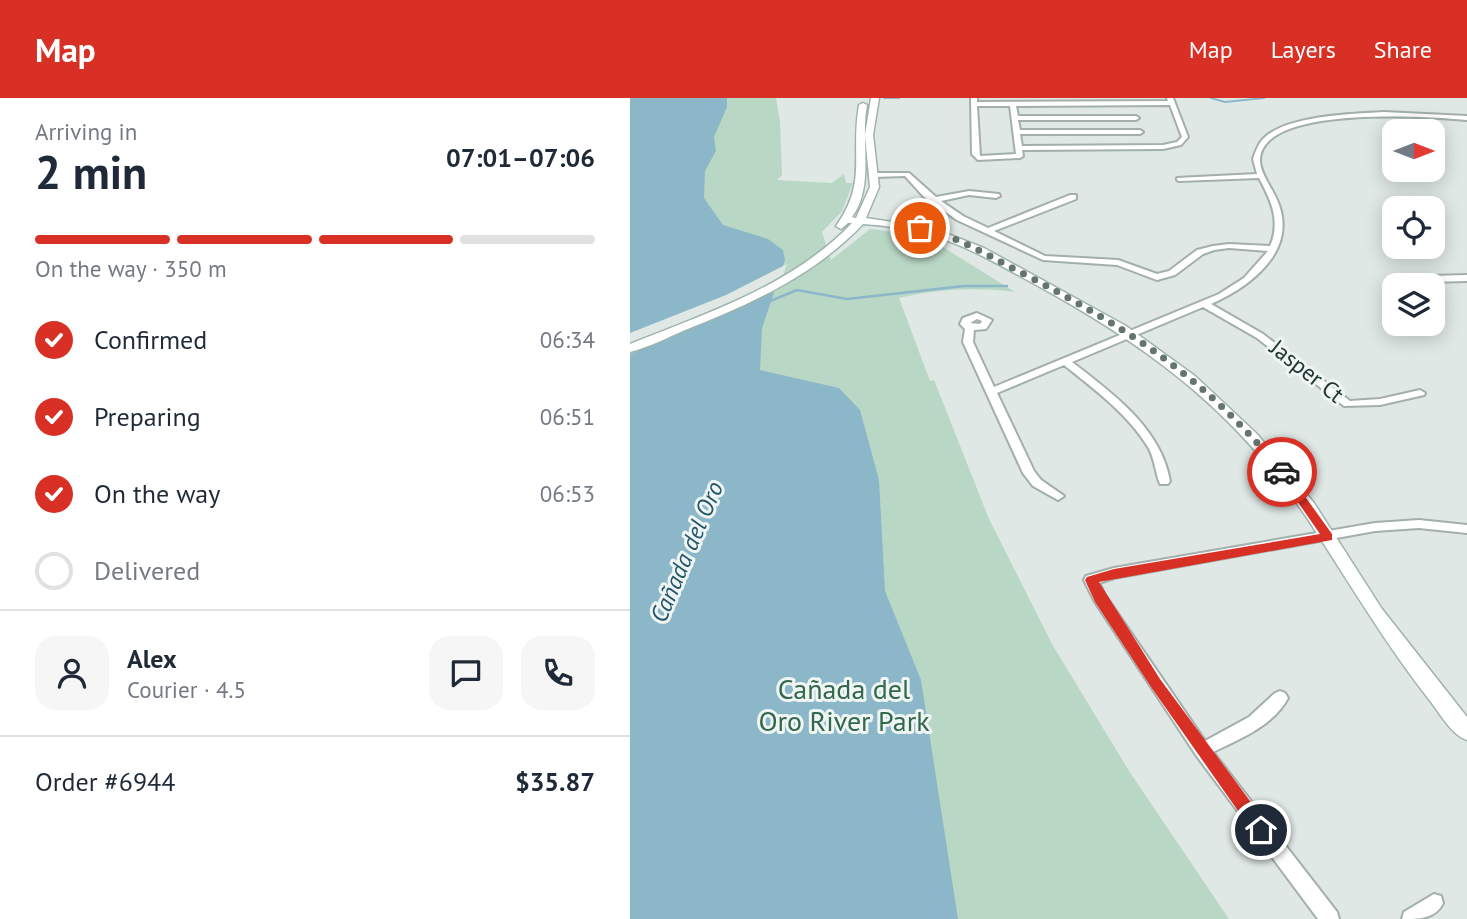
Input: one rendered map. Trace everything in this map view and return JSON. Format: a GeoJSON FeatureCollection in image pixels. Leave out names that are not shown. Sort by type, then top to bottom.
{"type":"FeatureCollection","features":[{"type":"Feature","properties":{"kind":"main road"},"geometry":{"type":"LineString","coordinates":[[630,338],[775,276],[850,224],[862,189],[858,138],[865,98]]}},
{"type":"Feature","properties":{"kind":"main road"},"geometry":{"type":"LineString","coordinates":[[875,98],[869,124],[876,208],[881,215],[930,230],[974,248],[1132,333]]}},
{"type":"Feature","properties":{"kind":"main road"},"geometry":{"type":"LineString","coordinates":[[858,138],[864,141],[866,155],[872,159]]}},
{"type":"Feature","properties":{"kind":"main road"},"geometry":{"type":"LineString","coordinates":[[630,348],[771,288],[819,259],[850,224],[874,189]]}},
{"type":"Feature","properties":{"kind":"main road"},"geometry":{"type":"LineString","coordinates":[[850,224],[930,230]]}},
{"type":"Feature","properties":{"kind":"main road"},"geometry":{"type":"LineString","coordinates":[[1328,537],[1376,614],[1416,669],[1467,731]]}},
{"type":"Feature","properties":{"kind":"street"},"geometry":{"type":"LineString","coordinates":[[1013,104],[1016,118],[1020,148],[1021,154],[1017,157],[978,158],[975,154],[974,101],[1013,104],[1133,104],[1171,101],[1185,137],[1182,143],[1163,147],[1020,148]]}},
{"type":"Feature","properties":{"kind":"street"},"geometry":{"type":"LineString","coordinates":[[1133,104],[1143,147]]}},
{"type":"Feature","properties":{"kind":"street"},"geometry":{"type":"LineString","coordinates":[[990,393],[1244,283],[1274,249],[1281,220],[1256,163],[1258,152],[1265,141],[1277,133],[1299,125],[1378,113],[1467,118]]}},
{"type":"Feature","properties":{"kind":"street"},"geometry":{"type":"LineString","coordinates":[[1016,118],[1136,118]]}},
{"type":"Feature","properties":{"kind":"street"},"geometry":{"type":"LineString","coordinates":[[1018,132],[1140,132]]}},
{"type":"Feature","properties":{"kind":"street"},"geometry":{"type":"LineString","coordinates":[[874,176],[907,174],[934,200],[986,232],[1043,258],[1118,263],[1157,277],[1172,273],[1200,252],[1213,248],[1253,246],[1274,249]]}},
{"type":"Feature","properties":{"kind":"street"},"geometry":{"type":"LineString","coordinates":[[1180,179],[1262,176]]}},
{"type":"Feature","properties":{"kind":"street"},"geometry":{"type":"LineString","coordinates":[[934,200],[970,193],[996,196]]}},
{"type":"Feature","properties":{"kind":"street"},"geometry":{"type":"LineString","coordinates":[[986,232],[1073,197]]}},
{"type":"Feature","properties":{"kind":"street"},"geometry":{"type":"LineString","coordinates":[[1445,279],[1467,278]]}},
{"type":"Feature","properties":{"kind":"street","name":"Jasper Ct"},"geometry":{"type":"LineString","coordinates":[[1202,303],[1239,321],[1271,342],[1348,404],[1380,402],[1420,393]]}},
{"type":"Feature","properties":{"kind":"street"},"geometry":{"type":"LineString","coordinates":[[970,328],[968,342],[1029,473],[1037,483],[1058,496]]}},
{"type":"Feature","properties":{"kind":"street"},"geometry":{"type":"LineString","coordinates":[[1132,333],[1192,378],[1232,416],[1286,477],[1328,537]]}},
{"type":"Feature","properties":{"kind":"street"},"geometry":{"type":"LineString","coordinates":[[1065,361],[1099,389],[1140,430],[1162,462],[1164,481]]}},
{"type":"Feature","properties":{"kind":"street"},"geometry":{"type":"LineString","coordinates":[[1330,919],[1202,750],[1107,609],[1091,580],[1114,573],[1376,527],[1419,524],[1466,532]]}},
{"type":"Feature","properties":{"kind":"street"},"geometry":{"type":"LineString","coordinates":[[1202,750],[1250,726],[1274,707],[1280,698]]}},
{"type":"Feature","properties":{"kind":"street"},"geometry":{"type":"LineString","coordinates":[[1411,919],[1434,903]]}},
{"type":"Feature","properties":{"kind":"green space","name":"Cañada del Oro River Park"},"geometry":{"type":"Polygon","coordinates":[[[630,98],[776,98],[780,122],[782,175],[777,180],[832,183],[844,174],[846,183],[853,183],[842,211],[822,232],[831,260],[870,229],[905,233],[933,241],[1015,292],[957,290],[899,298],[930,381],[934,380],[989,519],[1052,644],[1129,771],[1229,919],[630,919],[630,98]]]}},
{"type":"Feature","properties":{"kind":"water","name":"Cañada del Oro"},"geometry":{"type":"Polygon","coordinates":[[[630,98],[727,98],[727,107],[714,137],[716,151],[705,171],[704,198],[723,225],[768,239],[783,250],[785,260],[762,328],[760,370],[839,388],[860,410],[879,480],[885,591],[921,680],[958,919],[630,919],[630,98]]]}},
{"type":"Feature","properties":{"kind":"pier"},"geometry":{"type":"Polygon","coordinates":[[[787,264],[778,290],[630,354],[630,333],[726,295],[787,264]]]}},
{"type":"Feature","properties":{"kind":"waterway"},"geometry":{"type":"LineString","coordinates":[[884,98],[899,98]]}},
{"type":"Feature","properties":{"kind":"waterway"},"geometry":{"type":"LineString","coordinates":[[1211,98],[1225,102],[1264,98]]}},
{"type":"Feature","properties":{"kind":"waterway"},"geometry":{"type":"LineString","coordinates":[[768,302],[797,290],[847,299],[964,286],[1007,286]]}},
{"type":"Feature","properties":{"kind":"way so far"},"geometry":{"type":"LineString","coordinates":[[920,228],[947,235],[974,248],[1132,333],[1214,398],[1251,435],[1282,472]]}},
{"type":"Feature","properties":{"kind":"route"},"geometry":{"type":"LineString","coordinates":[[1261,830],[1156,683],[1091,580],[1114,573],[1328,537],[1282,472]]}}]}
